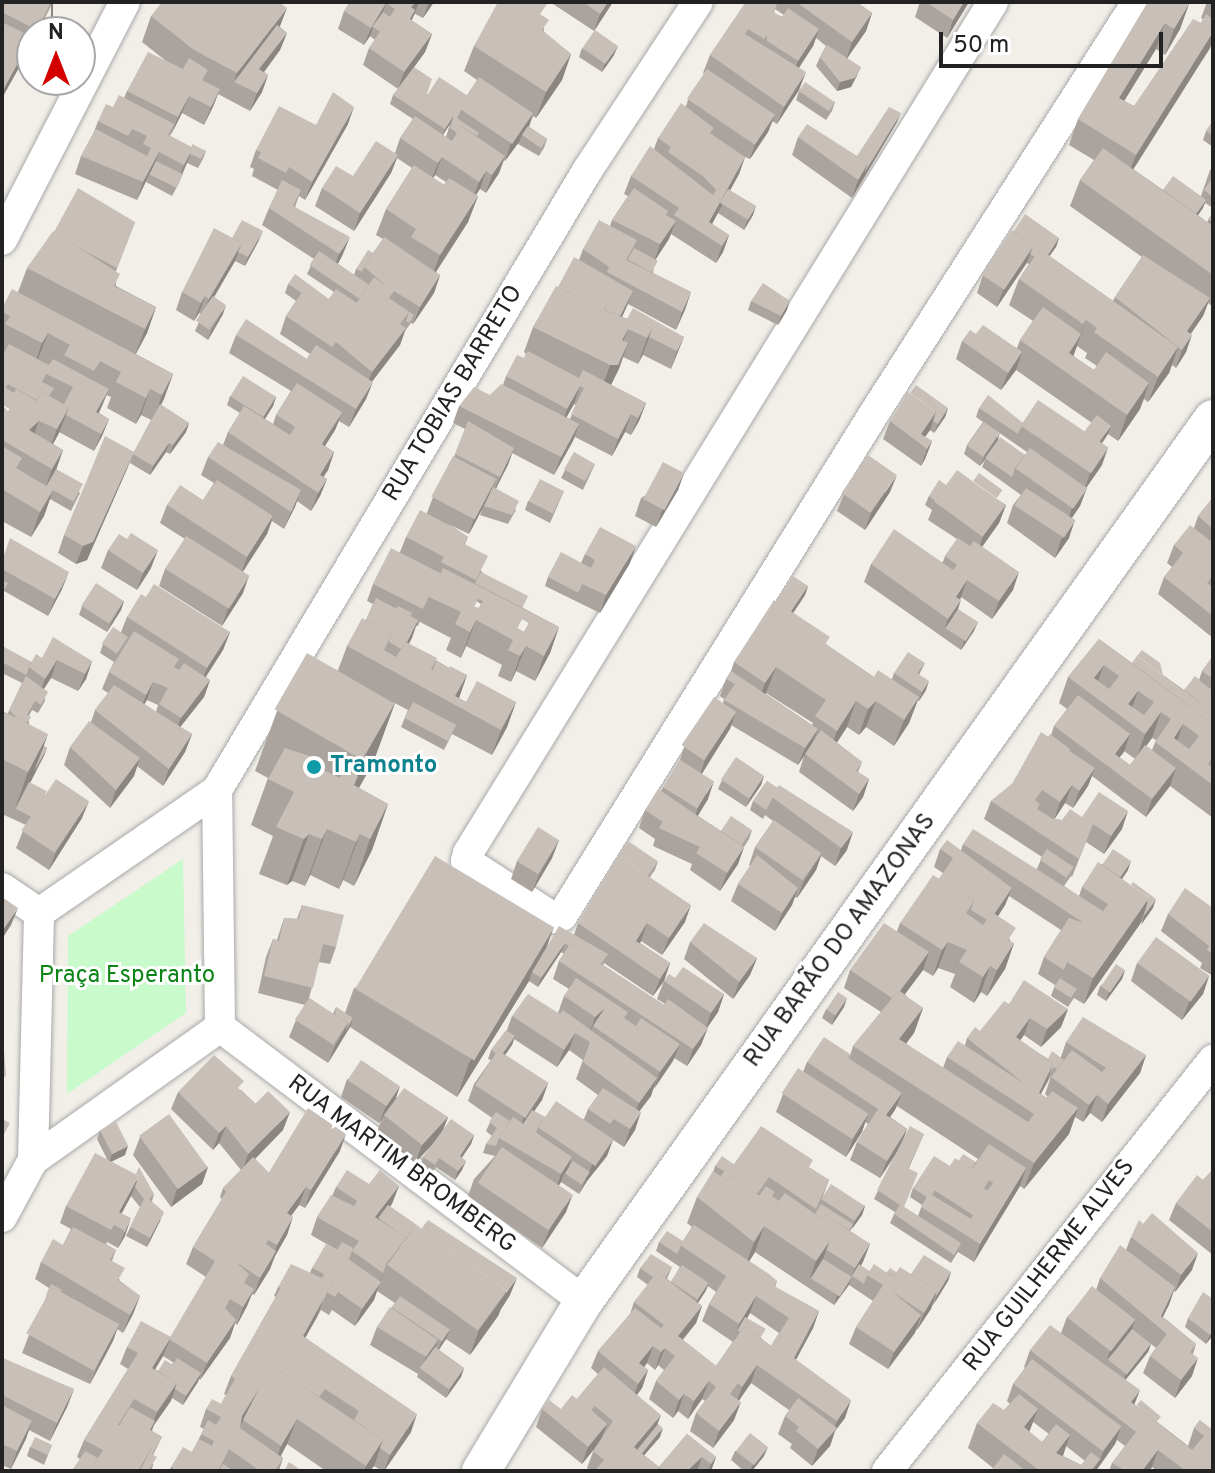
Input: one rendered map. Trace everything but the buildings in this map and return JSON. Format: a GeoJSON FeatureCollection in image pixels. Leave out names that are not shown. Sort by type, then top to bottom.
{"type":"FeatureCollection","features":[{"type":"Feature","properties":{"kind":"street"},"geometry":{"type":"LineString","coordinates":[[2,240],[125,2]]}},
{"type":"Feature","properties":{"kind":"street","name":"RUA TOBIAS BARRETO"},"geometry":{"type":"LineString","coordinates":[[39,913],[217,790],[579,184],[698,2]]}},
{"type":"Feature","properties":{"kind":"street"},"geometry":{"type":"LineString","coordinates":[[993,2],[468,853],[466,861],[554,918],[562,916],[866,425],[1137,2]]}},
{"type":"Feature","properties":{"kind":"street","name":"RUA BARÃO DO AMAZONAS"},"geometry":{"type":"LineString","coordinates":[[481,1471],[584,1301],[1213,419]]}},
{"type":"Feature","properties":{"kind":"street"},"geometry":{"type":"LineString","coordinates":[[2,1217],[33,1160],[220,1027],[217,790]]}},
{"type":"Feature","properties":{"kind":"street"},"geometry":{"type":"LineString","coordinates":[[2,888],[39,913],[33,1160]]}},
{"type":"Feature","properties":{"kind":"street","name":"RUA MARTIM BROMBERG"},"geometry":{"type":"LineString","coordinates":[[220,1027],[584,1301]]}},
{"type":"Feature","properties":{"kind":"street","name":"RUA GUILHERME ALVES"},"geometry":{"type":"LineString","coordinates":[[887,1471],[1213,1060]]}},
{"type":"Feature","properties":{"kind":"green space","name":"Praça Esperanto"},"geometry":{"type":"Polygon","coordinates":[[[183,859],[186,1013],[67,1094],[68,936],[183,859]]]}},
{"type":"Feature","properties":{"kind":"place","name":"Tramonto"},"geometry":{"type":"Point","coordinates":[314,767]}}]}
